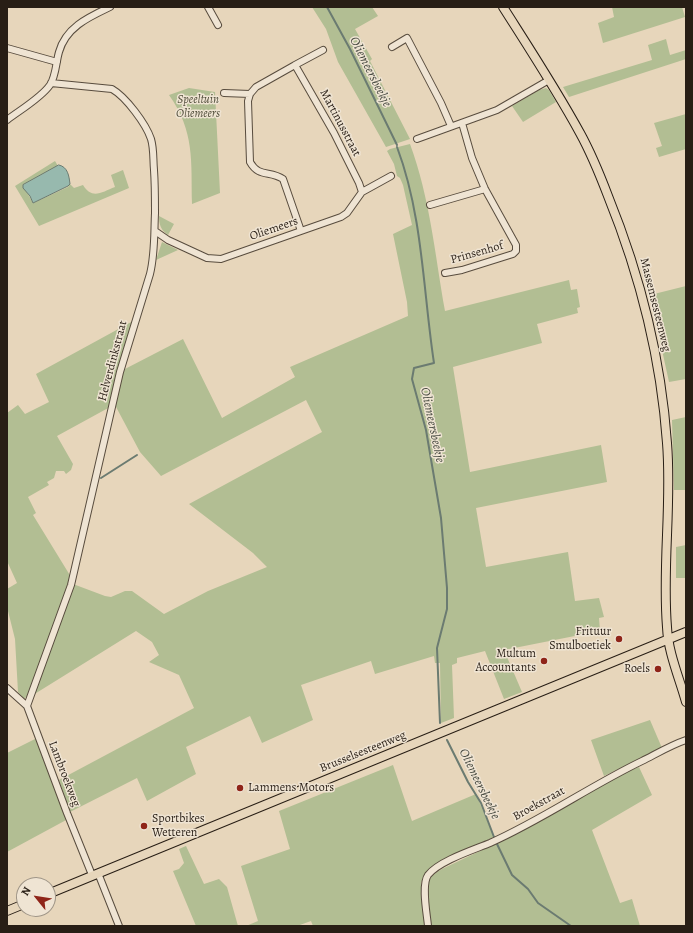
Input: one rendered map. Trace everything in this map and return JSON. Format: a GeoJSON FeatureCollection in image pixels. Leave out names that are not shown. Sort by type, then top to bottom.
{"type":"FeatureCollection","features":[{"type":"Feature","properties":{"kind":"main road","name":"Massemsesteenweg"},"geometry":{"type":"LineString","coordinates":[[502,7],[550,80],[580,134],[618,221],[632,259],[653,342],[667,443],[668,510],[666,627],[668,640],[686,702]]}},
{"type":"Feature","properties":{"kind":"main road","name":"Brusselsesteenweg"},"geometry":{"type":"LineString","coordinates":[[56,891],[686,632]]}},
{"type":"Feature","properties":{"kind":"street"},"geometry":{"type":"LineString","coordinates":[[7,120],[42,94],[51,83],[64,39],[69,32],[77,25],[110,7]]}},
{"type":"Feature","properties":{"kind":"street"},"geometry":{"type":"LineString","coordinates":[[208,7],[218,24]]}},
{"type":"Feature","properties":{"kind":"street"},"geometry":{"type":"LineString","coordinates":[[392,47],[407,38],[441,103],[450,126]]}},
{"type":"Feature","properties":{"kind":"street"},"geometry":{"type":"LineString","coordinates":[[7,48],[57,62]]}},
{"type":"Feature","properties":{"kind":"street"},"geometry":{"type":"LineString","coordinates":[[301,231],[283,179],[277,175],[260,172],[254,169],[250,162],[248,101],[250,94],[256,87],[323,50]]}},
{"type":"Feature","properties":{"kind":"street","name":"Martinusstraat"},"geometry":{"type":"LineString","coordinates":[[295,65],[334,133],[362,192]]}},
{"type":"Feature","properties":{"kind":"street"},"geometry":{"type":"LineString","coordinates":[[417,139],[497,110],[550,80]]}},
{"type":"Feature","properties":{"kind":"street","name":"Helverdinkstraat"},"geometry":{"type":"LineString","coordinates":[[27,706],[71,585],[120,372],[153,264],[155,231],[153,152],[147,130],[130,107],[117,92],[112,89],[51,83]]}},
{"type":"Feature","properties":{"kind":"street"},"geometry":{"type":"LineString","coordinates":[[224,93],[250,94]]}},
{"type":"Feature","properties":{"kind":"street","name":"Prinsenhof"},"geometry":{"type":"LineString","coordinates":[[445,274],[513,254],[516,251],[516,245],[485,189],[472,158],[462,123]]}},
{"type":"Feature","properties":{"kind":"street","name":"Oliemeers"},"geometry":{"type":"LineString","coordinates":[[155,231],[168,240],[207,258],[221,259],[341,217],[347,213],[362,192],[392,176]]}},
{"type":"Feature","properties":{"kind":"street"},"geometry":{"type":"LineString","coordinates":[[430,205],[485,189]]}},
{"type":"Feature","properties":{"kind":"street","name":"Lambroekweg"},"geometry":{"type":"LineString","coordinates":[[7,688],[27,706],[67,813],[119,926]]}},
{"type":"Feature","properties":{"kind":"street","name":"Broekstraat"},"geometry":{"type":"LineString","coordinates":[[428,926],[425,882],[428,876],[437,868],[453,859],[495,841],[611,776],[686,740]]}},
{"type":"Feature","properties":{"kind":"green space"},"geometry":{"type":"Polygon","coordinates":[[[312,7],[372,7],[378,16],[355,29],[372,59],[370,61],[410,139],[386,147],[338,62],[326,29],[312,7]]]}},
{"type":"Feature","properties":{"kind":"green space"},"geometry":{"type":"Polygon","coordinates":[[[612,7],[682,7],[685,17],[603,43],[598,23],[614,17],[612,7]]]}},
{"type":"Feature","properties":{"kind":"green space"},"geometry":{"type":"Polygon","coordinates":[[[666,39],[670,55],[686,50],[686,59],[569,97],[563,87],[652,60],[648,45],[666,39]]]}},
{"type":"Feature","properties":{"kind":"green space","name":"Speeltuin Oliemeers"},"geometry":{"type":"Polygon","coordinates":[[[189,88],[215,92],[220,193],[192,204],[190,147],[183,122],[169,95],[189,88]]]}},
{"type":"Feature","properties":{"kind":"green space"},"geometry":{"type":"Polygon","coordinates":[[[546,88],[549,90],[556,102],[523,122],[512,106],[539,90],[546,88]]]}},
{"type":"Feature","properties":{"kind":"green space"},"geometry":{"type":"Polygon","coordinates":[[[686,114],[686,149],[659,157],[656,148],[662,146],[654,123],[686,114]]]}},
{"type":"Feature","properties":{"kind":"green space"},"geometry":{"type":"Polygon","coordinates":[[[410,144],[417,164],[427,206],[445,311],[569,280],[571,290],[577,289],[580,307],[577,308],[578,313],[537,324],[542,343],[453,367],[470,472],[601,445],[607,482],[476,508],[486,567],[568,552],[575,601],[599,598],[604,617],[599,618],[600,631],[504,650],[522,692],[504,699],[485,651],[457,658],[457,663],[452,665],[454,718],[441,723],[440,663],[435,663],[434,656],[375,674],[371,661],[301,685],[313,720],[262,743],[250,716],[186,747],[196,774],[147,801],[137,778],[70,812],[59,780],[194,708],[179,675],[149,662],[159,655],[152,642],[136,631],[33,695],[73,584],[111,597],[125,591],[132,591],[164,614],[208,591],[267,567],[253,553],[189,504],[322,432],[306,400],[161,476],[140,452],[115,405],[123,370],[183,339],[222,418],[295,377],[290,367],[408,316],[407,302],[393,234],[412,225],[403,185],[400,178],[397,176],[394,164],[387,151],[410,144]]]}},
{"type":"Feature","properties":{"kind":"green space"},"geometry":{"type":"Polygon","coordinates":[[[55,161],[58,166],[23,185],[33,203],[68,187],[70,184],[74,188],[83,185],[86,190],[94,194],[102,193],[115,187],[111,175],[123,170],[129,188],[39,226],[15,186],[55,161]]]}},
{"type":"Feature","properties":{"kind":"green space"},"geometry":{"type":"Polygon","coordinates":[[[159,216],[174,224],[168,235],[161,227],[159,216]]]}},
{"type":"Feature","properties":{"kind":"green space"},"geometry":{"type":"Polygon","coordinates":[[[162,242],[178,250],[156,260],[162,242]]]}},
{"type":"Feature","properties":{"kind":"green space"},"geometry":{"type":"Polygon","coordinates":[[[686,286],[686,379],[669,382],[650,295],[686,286]]]}},
{"type":"Feature","properties":{"kind":"green space"},"geometry":{"type":"Polygon","coordinates":[[[133,321],[110,407],[57,436],[73,464],[71,470],[66,474],[64,471],[56,471],[54,478],[47,482],[49,485],[28,497],[36,513],[33,515],[71,577],[28,695],[24,699],[18,692],[15,639],[7,607],[7,589],[17,583],[7,561],[7,413],[18,405],[25,414],[49,402],[36,374],[133,321]]]}},
{"type":"Feature","properties":{"kind":"green space"},"geometry":{"type":"Polygon","coordinates":[[[686,417],[686,490],[674,490],[672,420],[686,417]]]}},
{"type":"Feature","properties":{"kind":"green space"},"geometry":{"type":"Polygon","coordinates":[[[686,545],[686,578],[676,578],[676,547],[686,545]]]}},
{"type":"Feature","properties":{"kind":"green space"},"geometry":{"type":"Polygon","coordinates":[[[650,720],[662,748],[604,776],[591,740],[650,720]]]}},
{"type":"Feature","properties":{"kind":"green space"},"geometry":{"type":"Polygon","coordinates":[[[37,738],[68,819],[7,852],[7,753],[37,738]]]}},
{"type":"Feature","properties":{"kind":"green space"},"geometry":{"type":"Polygon","coordinates":[[[393,765],[412,821],[476,794],[494,837],[434,866],[424,875],[421,883],[425,926],[313,926],[311,921],[297,926],[246,926],[258,921],[241,866],[290,849],[279,811],[393,765]]]}},
{"type":"Feature","properties":{"kind":"green space"},"geometry":{"type":"Polygon","coordinates":[[[639,767],[652,795],[592,830],[620,903],[632,899],[640,926],[431,926],[427,889],[432,876],[442,869],[503,840],[624,773],[639,767]]]}},
{"type":"Feature","properties":{"kind":"green space"},"geometry":{"type":"Polygon","coordinates":[[[186,846],[204,884],[219,879],[227,887],[238,926],[196,926],[173,871],[179,869],[184,863],[179,849],[186,846]]]}},
{"type":"Feature","properties":{"kind":"water"},"geometry":{"type":"Polygon","coordinates":[[[59,165],[66,170],[70,184],[33,203],[30,196],[23,188],[23,185],[59,165]]]}},
{"type":"Feature","properties":{"kind":"waterway","name":"Oliemeersbeekje"},"geometry":{"type":"LineString","coordinates":[[327,7],[350,49],[397,145]]}},
{"type":"Feature","properties":{"kind":"waterway","name":"Oliemeersbeekje"},"geometry":{"type":"LineString","coordinates":[[397,147],[406,173],[417,227],[434,363],[414,368],[412,379],[426,430],[441,518],[447,588],[447,609],[437,648],[440,723]]}},
{"type":"Feature","properties":{"kind":"waterway"},"geometry":{"type":"LineString","coordinates":[[101,478],[137,455]]}},
{"type":"Feature","properties":{"kind":"waterway","name":"Oliemeersbeekje"},"geometry":{"type":"LineString","coordinates":[[447,740],[468,782],[481,803],[494,837]]}},
{"type":"Feature","properties":{"kind":"waterway","name":"Oliemeersbeekje"},"geometry":{"type":"LineString","coordinates":[[497,844],[512,875],[528,889],[538,903],[571,926]]}},
{"type":"Feature","properties":{"kind":"place","name":"Frituur Smulboetiek"},"geometry":{"type":"Point","coordinates":[619,639]}},
{"type":"Feature","properties":{"kind":"place","name":"Multum Accountants"},"geometry":{"type":"Point","coordinates":[544,661]}},
{"type":"Feature","properties":{"kind":"place","name":"Roels"},"geometry":{"type":"Point","coordinates":[658,669]}},
{"type":"Feature","properties":{"kind":"place","name":"Lammens Motors"},"geometry":{"type":"Point","coordinates":[240,788]}},
{"type":"Feature","properties":{"kind":"place","name":"Sportbikes Wetteren"},"geometry":{"type":"Point","coordinates":[144,826]}}]}
